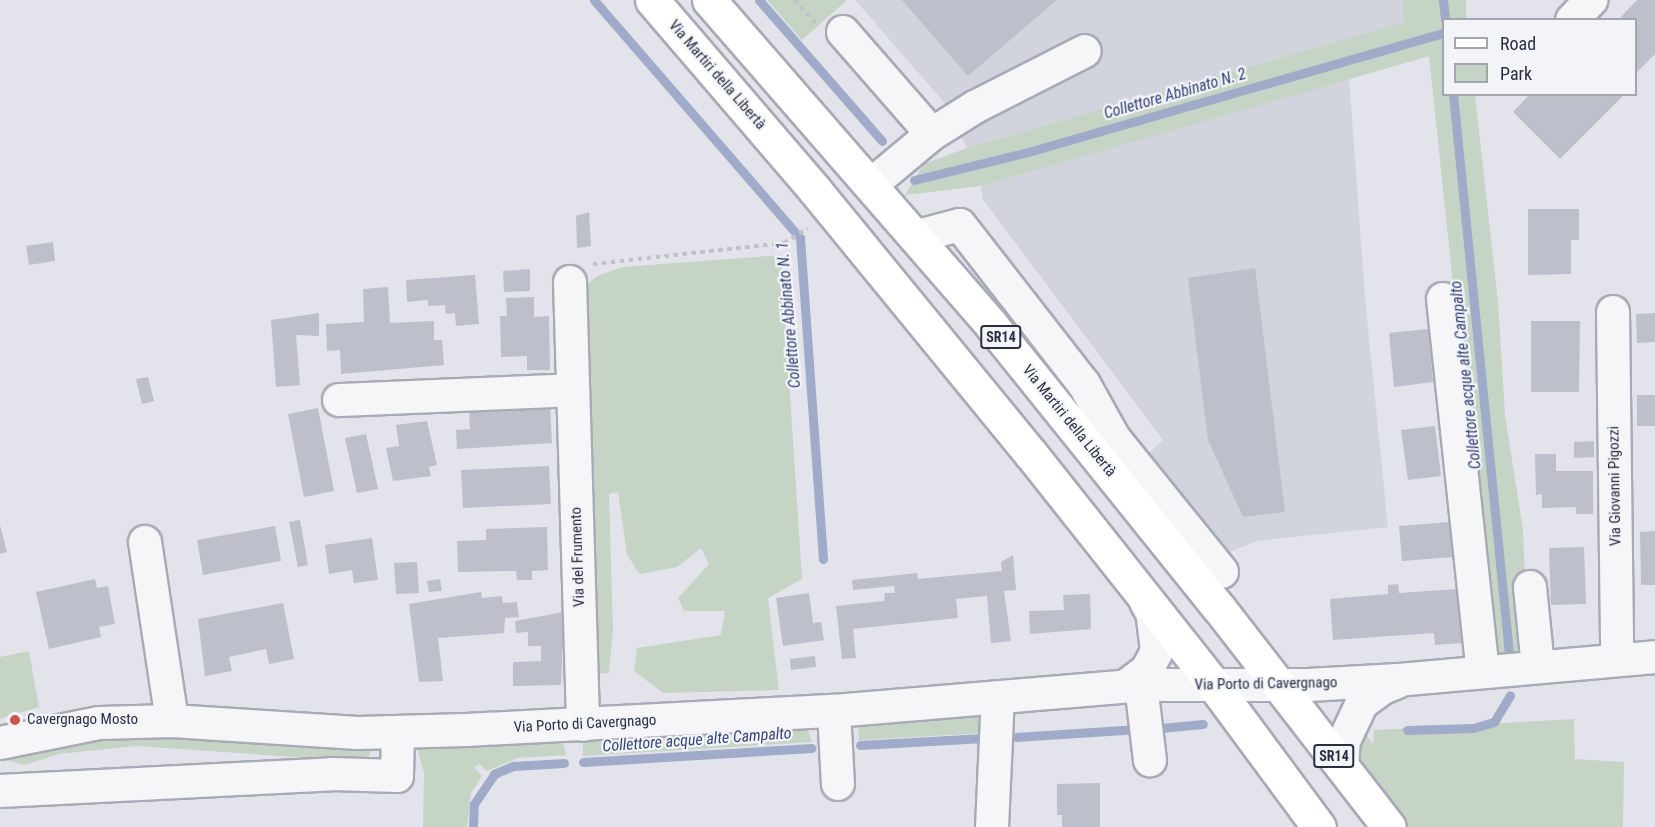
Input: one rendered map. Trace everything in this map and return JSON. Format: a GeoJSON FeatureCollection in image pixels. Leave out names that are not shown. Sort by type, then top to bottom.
{"type":"FeatureCollection","features":[{"type":"Feature","properties":{"kind":"main road","name":"Via Martiri della Libertà"},"geometry":{"type":"LineString","coordinates":[[652,0],[814,189],[1135,586],[1319,827]]}},
{"type":"Feature","properties":{"kind":"main road","name":"Via Martiri della Libertà"},"geometry":{"type":"LineString","coordinates":[[709,0],[1105,446],[1280,685],[1389,827]]}},
{"type":"Feature","properties":{"kind":"street"},"geometry":{"type":"LineString","coordinates":[[1574,18],[1591,0]]}},
{"type":"Feature","properties":{"kind":"street"},"geometry":{"type":"LineString","coordinates":[[843,32],[932,134]]}},
{"type":"Feature","properties":{"kind":"street"},"geometry":{"type":"LineString","coordinates":[[872,184],[932,134],[975,107],[1085,51]]}},
{"type":"Feature","properties":{"kind":"street","name":"Via del Frumento"},"geometry":{"type":"LineString","coordinates":[[570,282],[583,725]]}},
{"type":"Feature","properties":{"kind":"street"},"geometry":{"type":"LineString","coordinates":[[1443,299],[1483,672]]}},
{"type":"Feature","properties":{"kind":"street","name":"Via Giovanni Pigozzi"},"geometry":{"type":"LineString","coordinates":[[1613,312],[1617,660]]}},
{"type":"Feature","properties":{"kind":"street"},"geometry":{"type":"LineString","coordinates":[[339,400],[573,390]]}},
{"type":"Feature","properties":{"kind":"street"},"geometry":{"type":"LineString","coordinates":[[1105,446],[1222,572]]}},
{"type":"Feature","properties":{"kind":"street"},"geometry":{"type":"LineString","coordinates":[[145,542],[172,721]]}},
{"type":"Feature","properties":{"kind":"street"},"geometry":{"type":"LineString","coordinates":[[1135,586],[1152,613],[1157,651],[1147,670],[1133,686],[1150,760]]}},
{"type":"Feature","properties":{"kind":"street"},"geometry":{"type":"LineString","coordinates":[[1530,587],[1538,667]]}},
{"type":"Feature","properties":{"kind":"street","name":"Via Porto di Cavergnago"},"geometry":{"type":"LineString","coordinates":[[0,743],[76,726],[172,721],[314,732],[398,733],[834,711],[1133,686],[1280,685],[1406,679],[1655,657]]}},
{"type":"Feature","properties":{"kind":"street","name":"Via Porto di Cavergnago"},"geometry":{"type":"LineString","coordinates":[[1342,766],[1344,741],[1362,703],[1383,688],[1406,679]]}},
{"type":"Feature","properties":{"kind":"street"},"geometry":{"type":"LineString","coordinates":[[992,827],[998,697]]}},
{"type":"Feature","properties":{"kind":"street"},"geometry":{"type":"LineString","coordinates":[[834,711],[838,784]]}},
{"type":"Feature","properties":{"kind":"street"},"geometry":{"type":"LineString","coordinates":[[0,791],[333,774],[397,776],[398,733]]}},
{"type":"Feature","properties":{"kind":"path"},"geometry":{"type":"LineString","coordinates":[[570,282],[579,270],[603,260],[784,243],[808,227]]}},
{"type":"Feature","properties":{"kind":"shaded area"},"geometry":{"type":"Polygon","coordinates":[[[855,0],[1402,0],[1404,22],[967,148],[943,101],[855,0]]]}},
{"type":"Feature","properties":{"kind":"shaded area"},"geometry":{"type":"Polygon","coordinates":[[[1349,77],[1365,298],[1388,527],[1257,541],[1222,555],[1146,456],[1163,440],[982,198],[981,186],[1349,77]]]}},
{"type":"Feature","properties":{"kind":"green space"},"geometry":{"type":"Polygon","coordinates":[[[767,0],[847,0],[802,40],[767,0]]]}},
{"type":"Feature","properties":{"kind":"green space"},"geometry":{"type":"Polygon","coordinates":[[[1402,0],[1466,0],[1466,18],[1442,18],[1442,96],[1475,96],[1498,302],[1505,415],[1523,530],[1528,651],[1492,655],[1429,56],[981,186],[905,195],[924,164],[967,148],[1404,22],[1402,0]]]}},
{"type":"Feature","properties":{"kind":"green space"},"geometry":{"type":"Polygon","coordinates":[[[781,255],[802,579],[768,598],[779,690],[663,693],[634,671],[637,648],[721,635],[725,611],[684,611],[678,598],[709,564],[701,548],[677,567],[640,574],[627,555],[618,492],[609,494],[613,630],[609,673],[594,674],[583,288],[597,276],[623,267],[781,255]]]}},
{"type":"Feature","properties":{"kind":"green space"},"geometry":{"type":"Polygon","coordinates":[[[29,651],[39,707],[0,719],[0,657],[29,651]]]}},
{"type":"Feature","properties":{"kind":"green space"},"geometry":{"type":"Polygon","coordinates":[[[985,716],[986,733],[859,740],[858,723],[985,716]]]}},
{"type":"Feature","properties":{"kind":"green space"},"geometry":{"type":"Polygon","coordinates":[[[1574,719],[1575,759],[1624,762],[1623,827],[1399,827],[1322,726],[1364,731],[1373,744],[1374,730],[1574,719]]]}},
{"type":"Feature","properties":{"kind":"green space"},"geometry":{"type":"Polygon","coordinates":[[[807,728],[812,742],[583,756],[583,743],[589,739],[807,728]]]}},
{"type":"Feature","properties":{"kind":"green space"},"geometry":{"type":"Polygon","coordinates":[[[143,734],[372,748],[367,762],[136,746],[59,754],[24,765],[6,760],[69,739],[143,734]]]}},
{"type":"Feature","properties":{"kind":"green space"},"geometry":{"type":"Polygon","coordinates":[[[556,741],[564,745],[566,755],[518,758],[487,771],[479,764],[474,767],[482,776],[471,793],[467,827],[423,827],[424,773],[417,748],[556,741]]]}},
{"type":"Feature","properties":{"kind":"building"},"geometry":{"type":"Polygon","coordinates":[[[902,0],[1057,0],[968,76],[902,0]]]}},
{"type":"Feature","properties":{"kind":"building"},"geometry":{"type":"Polygon","coordinates":[[[1637,0],[1655,0],[1655,54],[1637,72],[1637,18],[1620,18],[1637,0]]]}},
{"type":"Feature","properties":{"kind":"building"},"geometry":{"type":"Polygon","coordinates":[[[1528,96],[1623,96],[1560,159],[1513,112],[1528,96]]]}},
{"type":"Feature","properties":{"kind":"building"},"geometry":{"type":"Polygon","coordinates":[[[1528,209],[1579,209],[1579,240],[1571,240],[1571,274],[1528,275],[1528,209]]]}},
{"type":"Feature","properties":{"kind":"building"},"geometry":{"type":"Polygon","coordinates":[[[589,212],[591,246],[577,248],[576,216],[589,212]]]}},
{"type":"Feature","properties":{"kind":"building"},"geometry":{"type":"Polygon","coordinates":[[[53,242],[55,261],[29,265],[26,246],[53,242]]]}},
{"type":"Feature","properties":{"kind":"building"},"geometry":{"type":"Polygon","coordinates":[[[1255,268],[1285,512],[1243,517],[1208,440],[1188,278],[1255,268]]]}},
{"type":"Feature","properties":{"kind":"building"},"geometry":{"type":"Polygon","coordinates":[[[530,269],[530,291],[504,292],[503,271],[530,269]]]}},
{"type":"Feature","properties":{"kind":"building"},"geometry":{"type":"Polygon","coordinates":[[[475,275],[479,324],[456,326],[455,313],[446,314],[445,305],[428,306],[428,300],[407,302],[406,280],[475,275]]]}},
{"type":"Feature","properties":{"kind":"building"},"geometry":{"type":"Polygon","coordinates":[[[388,287],[390,323],[434,321],[434,340],[442,340],[444,365],[341,374],[340,350],[327,351],[326,324],[364,322],[363,289],[388,287]]]}},
{"type":"Feature","properties":{"kind":"building"},"geometry":{"type":"Polygon","coordinates":[[[534,297],[534,317],[549,316],[550,370],[527,370],[527,356],[501,357],[500,316],[507,316],[506,298],[534,297]]]}},
{"type":"Feature","properties":{"kind":"building"},"geometry":{"type":"Polygon","coordinates":[[[319,313],[319,336],[296,335],[300,385],[276,387],[271,320],[319,313]]]}},
{"type":"Feature","properties":{"kind":"building"},"geometry":{"type":"Polygon","coordinates":[[[1655,313],[1655,342],[1637,343],[1636,314],[1655,313]]]}},
{"type":"Feature","properties":{"kind":"building"},"geometry":{"type":"Polygon","coordinates":[[[1531,321],[1580,321],[1579,392],[1531,392],[1531,321]]]}},
{"type":"Feature","properties":{"kind":"building"},"geometry":{"type":"Polygon","coordinates":[[[1428,329],[1433,382],[1394,387],[1389,333],[1428,329]]]}},
{"type":"Feature","properties":{"kind":"building"},"geometry":{"type":"Polygon","coordinates":[[[148,377],[154,401],[142,404],[136,379],[148,377]]]}},
{"type":"Feature","properties":{"kind":"building"},"geometry":{"type":"Polygon","coordinates":[[[1637,395],[1655,395],[1655,426],[1637,426],[1637,395]]]}},
{"type":"Feature","properties":{"kind":"building"},"geometry":{"type":"Polygon","coordinates":[[[550,406],[552,443],[457,449],[456,430],[470,429],[469,410],[550,406]]]}},
{"type":"Feature","properties":{"kind":"building"},"geometry":{"type":"Polygon","coordinates":[[[318,408],[334,491],[304,497],[288,414],[318,408]]]}},
{"type":"Feature","properties":{"kind":"building"},"geometry":{"type":"Polygon","coordinates":[[[427,421],[437,465],[429,467],[431,476],[393,481],[386,448],[399,446],[396,425],[427,421]]]}},
{"type":"Feature","properties":{"kind":"building"},"geometry":{"type":"Polygon","coordinates":[[[1435,426],[1441,476],[1408,480],[1401,430],[1435,426]]]}},
{"type":"Feature","properties":{"kind":"building"},"geometry":{"type":"Polygon","coordinates":[[[366,434],[378,489],[357,493],[345,438],[366,434]]]}},
{"type":"Feature","properties":{"kind":"building"},"geometry":{"type":"Polygon","coordinates":[[[1594,441],[1594,457],[1574,458],[1574,442],[1594,441]]]}},
{"type":"Feature","properties":{"kind":"building"},"geometry":{"type":"Polygon","coordinates":[[[1535,454],[1556,454],[1556,471],[1593,471],[1593,514],[1576,514],[1576,507],[1542,508],[1542,494],[1536,495],[1535,454]]]}},
{"type":"Feature","properties":{"kind":"building"},"geometry":{"type":"Polygon","coordinates":[[[549,466],[551,504],[463,508],[461,470],[549,466]]]}},
{"type":"Feature","properties":{"kind":"building"},"geometry":{"type":"Polygon","coordinates":[[[300,520],[308,565],[298,567],[289,522],[300,520]]]}},
{"type":"Feature","properties":{"kind":"building"},"geometry":{"type":"Polygon","coordinates":[[[1450,522],[1453,557],[1402,561],[1399,526],[1450,522]]]}},
{"type":"Feature","properties":{"kind":"building"},"geometry":{"type":"Polygon","coordinates":[[[0,525],[7,552],[0,554],[0,525]]]}},
{"type":"Feature","properties":{"kind":"building"},"geometry":{"type":"Polygon","coordinates":[[[275,526],[281,561],[203,575],[197,540],[275,526]]]}},
{"type":"Feature","properties":{"kind":"building"},"geometry":{"type":"Polygon","coordinates":[[[547,527],[548,570],[532,571],[532,580],[517,580],[516,571],[458,572],[457,541],[486,540],[486,529],[547,527]]]}},
{"type":"Feature","properties":{"kind":"building"},"geometry":{"type":"Polygon","coordinates":[[[1655,531],[1655,585],[1641,585],[1640,532],[1655,531]]]}},
{"type":"Feature","properties":{"kind":"building"},"geometry":{"type":"Polygon","coordinates":[[[372,538],[378,580],[354,583],[352,570],[329,574],[325,545],[372,538]]]}},
{"type":"Feature","properties":{"kind":"building"},"geometry":{"type":"Polygon","coordinates":[[[1584,547],[1586,604],[1551,605],[1549,548],[1584,547]]]}},
{"type":"Feature","properties":{"kind":"building"},"geometry":{"type":"Polygon","coordinates":[[[1013,555],[1016,590],[1004,591],[1011,641],[991,643],[987,596],[956,599],[958,618],[853,629],[856,658],[842,659],[836,606],[884,601],[885,593],[895,593],[894,586],[853,590],[852,580],[917,573],[918,579],[1002,571],[1001,562],[1013,555]]]}},
{"type":"Feature","properties":{"kind":"building"},"geometry":{"type":"Polygon","coordinates":[[[417,562],[419,593],[396,594],[394,563],[417,562]]]}},
{"type":"Feature","properties":{"kind":"building"},"geometry":{"type":"Polygon","coordinates":[[[95,579],[97,588],[108,586],[115,624],[99,627],[101,637],[49,649],[36,592],[95,579]]]}},
{"type":"Feature","properties":{"kind":"building"},"geometry":{"type":"Polygon","coordinates":[[[440,579],[442,591],[429,592],[427,581],[440,579]]]}},
{"type":"Feature","properties":{"kind":"building"},"geometry":{"type":"Polygon","coordinates":[[[1398,584],[1399,593],[1458,589],[1462,643],[1435,645],[1434,633],[1333,640],[1330,599],[1388,594],[1388,585],[1398,584]]]}},
{"type":"Feature","properties":{"kind":"building"},"geometry":{"type":"Polygon","coordinates":[[[481,592],[482,598],[502,596],[503,603],[517,602],[519,617],[505,618],[504,633],[438,638],[443,681],[419,682],[409,604],[481,592]]]}},
{"type":"Feature","properties":{"kind":"building"},"geometry":{"type":"Polygon","coordinates":[[[809,593],[813,623],[821,622],[824,640],[783,646],[776,598],[809,593]]]}},
{"type":"Feature","properties":{"kind":"building"},"geometry":{"type":"Polygon","coordinates":[[[1090,594],[1091,629],[1030,634],[1029,611],[1064,610],[1063,595],[1090,594]]]}},
{"type":"Feature","properties":{"kind":"building"},"geometry":{"type":"Polygon","coordinates":[[[283,603],[294,659],[269,664],[266,649],[229,657],[232,671],[205,676],[198,619],[283,603]]]}},
{"type":"Feature","properties":{"kind":"building"},"geometry":{"type":"Polygon","coordinates":[[[564,612],[561,685],[513,686],[513,662],[541,661],[541,646],[528,646],[528,632],[516,633],[515,621],[564,612]]]}},
{"type":"Feature","properties":{"kind":"building"},"geometry":{"type":"Polygon","coordinates":[[[815,656],[816,667],[791,670],[790,659],[815,656]]]}},
{"type":"Feature","properties":{"kind":"building"},"geometry":{"type":"Polygon","coordinates":[[[1100,783],[1100,827],[1062,827],[1062,815],[1057,815],[1057,784],[1100,783]]]}},
{"type":"Feature","properties":{"kind":"waterway","name":"Collettore Abbinato N. 1"},"geometry":{"type":"LineString","coordinates":[[594,0],[800,238],[823,559]]}},
{"type":"Feature","properties":{"kind":"waterway","name":"Collettore Abbinato N. 2"},"geometry":{"type":"LineString","coordinates":[[759,0],[882,141]]}},
{"type":"Feature","properties":{"kind":"waterway","name":"Collettore acque alte Campalto"},"geometry":{"type":"LineString","coordinates":[[1443,0],[1445,18]]}},
{"type":"Feature","properties":{"kind":"waterway","name":"Collettore Abbinato N. 2"},"geometry":{"type":"LineString","coordinates":[[914,180],[1028,152],[1442,34]]}},
{"type":"Feature","properties":{"kind":"waterway","name":"Collettore acque alte Campalto"},"geometry":{"type":"LineString","coordinates":[[1453,96],[1509,653]]}},
{"type":"Feature","properties":{"kind":"waterway","name":"Collettore acque alte Campalto"},"geometry":{"type":"LineString","coordinates":[[1407,730],[1473,728],[1494,722],[1510,695]]}},
{"type":"Feature","properties":{"kind":"waterway","name":"Collettore acque alte Campalto"},"geometry":{"type":"LineString","coordinates":[[1161,728],[1203,724]]}},
{"type":"Feature","properties":{"kind":"waterway","name":"Collettore acque alte Campalto"},"geometry":{"type":"LineString","coordinates":[[1016,737],[1139,729]]}},
{"type":"Feature","properties":{"kind":"waterway","name":"Collettore acque alte Campalto"},"geometry":{"type":"LineString","coordinates":[[860,745],[984,738]]}},
{"type":"Feature","properties":{"kind":"waterway","name":"Collettore acque alte Campalto"},"geometry":{"type":"LineString","coordinates":[[583,762],[812,748]]}},
{"type":"Feature","properties":{"kind":"waterway","name":"Collettore acque alte Campalto"},"geometry":{"type":"LineString","coordinates":[[473,827],[474,804],[494,774],[513,766],[564,763]]}},
{"type":"Feature","properties":{"kind":"place","name":"Cavergnago Mosto"},"geometry":{"type":"Point","coordinates":[15,720]}}]}
